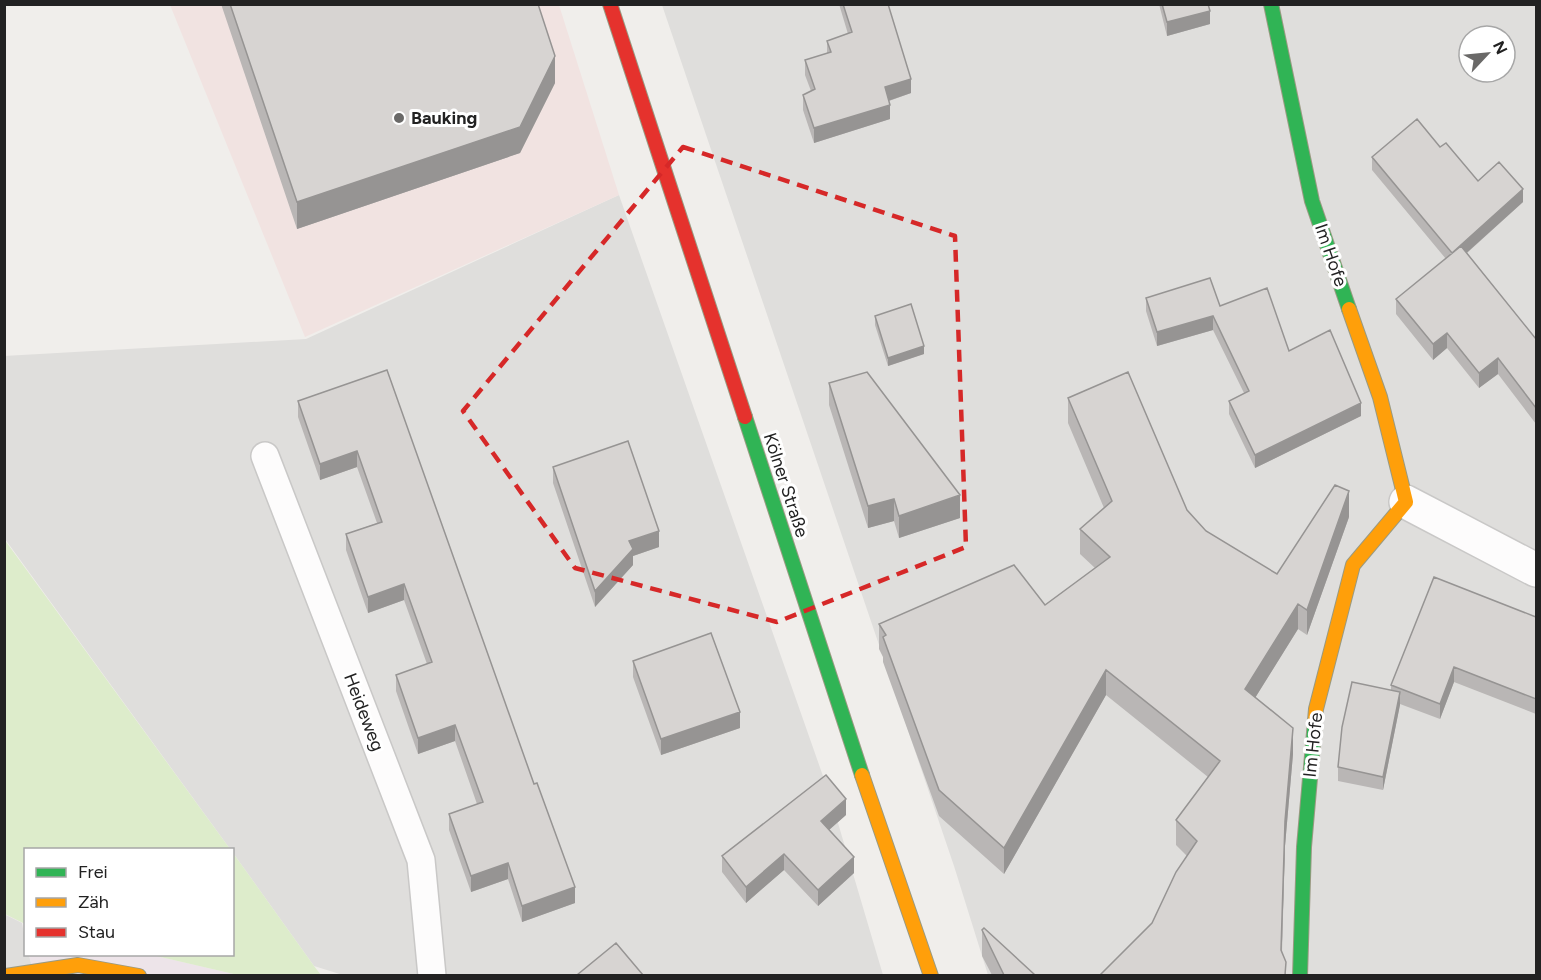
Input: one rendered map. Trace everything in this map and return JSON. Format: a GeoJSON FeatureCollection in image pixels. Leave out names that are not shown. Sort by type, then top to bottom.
{"type":"FeatureCollection","features":[{"type":"Feature","properties":{"kind":"street","name":"Kölner Straße"},"geometry":{"type":"LineString","coordinates":[[610,4],[867,788],[931,975]]}},
{"type":"Feature","properties":{"kind":"street","name":"Im Hofe"},"geometry":{"type":"LineString","coordinates":[[1271,4],[1312,201],[1380,397],[1406,502],[1353,565],[1316,709],[1304,847],[1300,975]]}},
{"type":"Feature","properties":{"kind":"street"},"geometry":{"type":"LineString","coordinates":[[1406,502],[1536,570]]}},
{"type":"Feature","properties":{"kind":"street"},"geometry":{"type":"LineString","coordinates":[[6,974],[78,965],[139,975]]}},
{"type":"Feature","properties":{"kind":"lane","name":"Heideweg"},"geometry":{"type":"LineString","coordinates":[[265,456],[421,860],[432,975]]}},
{"type":"Feature","properties":{"kind":"highlighted area"},"geometry":{"type":"Polygon","coordinates":[[[683,147],[955,236],[966,547],[777,622],[575,568],[463,411],[683,147]]]}},
{"type":"Feature","properties":{"kind":"shaded area"},"geometry":{"type":"Polygon","coordinates":[[[170,5],[559,5],[619,195],[305,337],[170,5]]]}},
{"type":"Feature","properties":{"kind":"shaded area"},"geometry":{"type":"Polygon","coordinates":[[[662,5],[1536,5],[1536,975],[988,975],[954,866],[662,5]]]}},
{"type":"Feature","properties":{"kind":"shaded area"},"geometry":{"type":"Polygon","coordinates":[[[619,195],[830,796],[883,975],[346,976],[314,966],[234,854],[234,848],[229,848],[5,539],[4,356],[306,339],[619,195]]]}},
{"type":"Feature","properties":{"kind":"shaded area"},"geometry":{"type":"Polygon","coordinates":[[[4,914],[22,923],[24,956],[29,956],[34,975],[5,975],[4,914]]]}},
{"type":"Feature","properties":{"kind":"shaded area"},"geometry":{"type":"Polygon","coordinates":[[[29,956],[156,956],[238,975],[34,975],[29,956]]]}},
{"type":"Feature","properties":{"kind":"green space"},"geometry":{"type":"Polygon","coordinates":[[[4,539],[229,848],[24,848],[24,924],[5,914],[4,539]]]}},
{"type":"Feature","properties":{"kind":"green space"},"geometry":{"type":"Polygon","coordinates":[[[234,854],[321,975],[238,975],[156,956],[234,956],[234,854]]]}},
{"type":"Feature","properties":{"kind":"building","name":"Bauking"},"geometry":{"type":"Polygon","coordinates":[[[230,4],[538,4],[555,56],[520,127],[297,202],[230,4]]]}},
{"type":"Feature","properties":{"kind":"building"},"geometry":{"type":"Polygon","coordinates":[[[843,4],[888,4],[911,79],[885,87],[890,105],[814,128],[803,95],[815,89],[805,60],[831,52],[827,41],[852,32],[843,4]]]}},
{"type":"Feature","properties":{"kind":"building"},"geometry":{"type":"Polygon","coordinates":[[[1162,4],[1208,4],[1210,11],[1167,22],[1162,4]]]}},
{"type":"Feature","properties":{"kind":"building"},"geometry":{"type":"Polygon","coordinates":[[[1417,119],[1440,147],[1446,143],[1478,181],[1499,162],[1523,189],[1452,253],[1372,157],[1417,119]]]}},
{"type":"Feature","properties":{"kind":"building"},"geometry":{"type":"Polygon","coordinates":[[[1461,246],[1536,339],[1536,408],[1498,358],[1479,373],[1447,333],[1433,344],[1396,299],[1461,246]]]}},
{"type":"Feature","properties":{"kind":"building"},"geometry":{"type":"Polygon","coordinates":[[[1210,278],[1220,306],[1267,288],[1289,351],[1330,330],[1361,403],[1255,455],[1229,401],[1249,391],[1213,316],[1157,332],[1146,298],[1210,278]]]}},
{"type":"Feature","properties":{"kind":"building"},"geometry":{"type":"Polygon","coordinates":[[[911,304],[924,346],[888,358],[875,316],[911,304]]]}},
{"type":"Feature","properties":{"kind":"building"},"geometry":{"type":"Polygon","coordinates":[[[387,370],[534,784],[537,783],[575,887],[522,906],[508,863],[471,876],[449,814],[483,802],[455,725],[418,738],[396,675],[432,662],[404,584],[368,597],[346,534],[382,522],[357,451],[320,464],[298,401],[387,370]]]}},
{"type":"Feature","properties":{"kind":"building"},"geometry":{"type":"Polygon","coordinates":[[[867,372],[960,495],[899,516],[894,499],[868,506],[829,383],[867,372]]]}},
{"type":"Feature","properties":{"kind":"building"},"geometry":{"type":"Polygon","coordinates":[[[1128,372],[1187,510],[1206,531],[1277,574],[1335,485],[1349,491],[1307,610],[1298,604],[1245,689],[1293,728],[1285,821],[1281,950],[1286,962],[1285,975],[1100,975],[1152,923],[1176,872],[1197,841],[1176,820],[1220,761],[1106,670],[1004,848],[939,790],[883,637],[886,635],[879,624],[1014,565],[1045,605],[1110,557],[1080,529],[1112,501],[1068,398],[1128,372]]]}},
{"type":"Feature","properties":{"kind":"building"},"geometry":{"type":"Polygon","coordinates":[[[628,441],[659,531],[629,541],[633,549],[595,591],[553,467],[628,441]]]}},
{"type":"Feature","properties":{"kind":"building"},"geometry":{"type":"Polygon","coordinates":[[[1434,577],[1536,617],[1536,699],[1454,667],[1440,704],[1391,685],[1434,577]]]}},
{"type":"Feature","properties":{"kind":"building"},"geometry":{"type":"Polygon","coordinates":[[[711,633],[740,712],[661,739],[633,661],[711,633]]]}},
{"type":"Feature","properties":{"kind":"building"},"geometry":{"type":"Polygon","coordinates":[[[1352,682],[1400,692],[1383,777],[1338,767],[1342,727],[1352,682]]]}},
{"type":"Feature","properties":{"kind":"building"},"geometry":{"type":"Polygon","coordinates":[[[826,775],[846,799],[821,821],[854,857],[818,890],[784,854],[746,887],[722,856],[826,775]]]}},
{"type":"Feature","properties":{"kind":"building"},"geometry":{"type":"Polygon","coordinates":[[[984,928],[1035,975],[1004,975],[982,930],[984,928]]]}},
{"type":"Feature","properties":{"kind":"building"},"geometry":{"type":"Polygon","coordinates":[[[616,943],[643,975],[577,975],[616,943]]]}},
{"type":"Feature","properties":{"kind":"traffic: fast"},"geometry":{"type":"LineString","coordinates":[[1271,4],[1312,201],[1349,309]]}},
{"type":"Feature","properties":{"kind":"traffic: fast"},"geometry":{"type":"LineString","coordinates":[[745,417],[862,775]]}},
{"type":"Feature","properties":{"kind":"traffic: fast"},"geometry":{"type":"LineString","coordinates":[[1300,976],[1304,847],[1315,721]]}},
{"type":"Feature","properties":{"kind":"traffic: slow"},"geometry":{"type":"LineString","coordinates":[[1315,721],[1316,709],[1353,565],[1406,502],[1380,397],[1349,309]]}},
{"type":"Feature","properties":{"kind":"traffic: slow"},"geometry":{"type":"LineString","coordinates":[[862,775],[931,976]]}},
{"type":"Feature","properties":{"kind":"traffic: slow"},"geometry":{"type":"LineString","coordinates":[[6,976],[78,965],[139,976]]}},
{"type":"Feature","properties":{"kind":"traffic: jam"},"geometry":{"type":"LineString","coordinates":[[610,4],[745,417]]}},
{"type":"Feature","properties":{"kind":"place","name":"Bauking"},"geometry":{"type":"Point","coordinates":[399,118]}}]}
